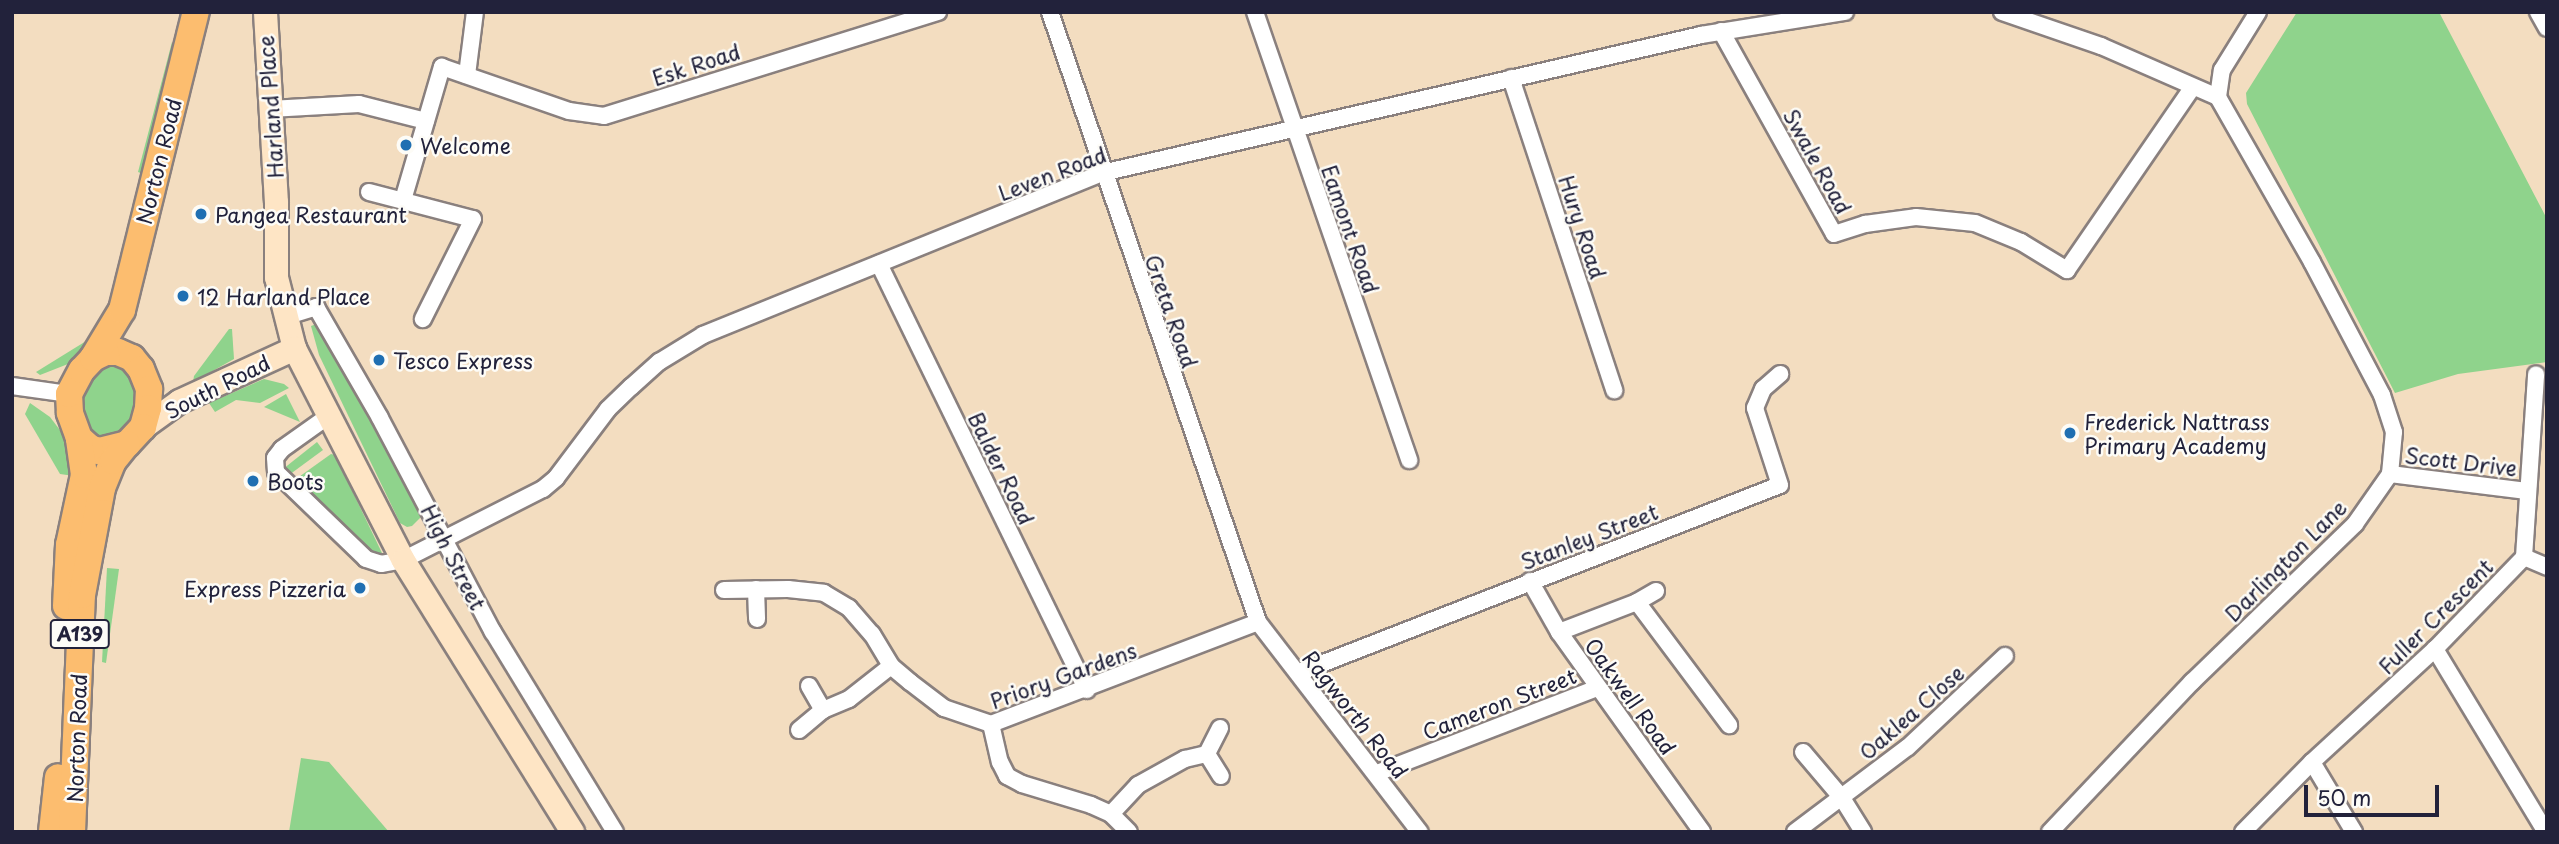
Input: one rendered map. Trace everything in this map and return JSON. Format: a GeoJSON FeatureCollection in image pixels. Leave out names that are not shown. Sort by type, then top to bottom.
{"type":"FeatureCollection","features":[{"type":"Feature","properties":{"kind":"main road","name":"Norton Road"},"geometry":{"type":"LineString","coordinates":[[93,358],[122,310],[195,12]]}},
{"type":"Feature","properties":{"kind":"main road","name":"Harland Place"},"geometry":{"type":"LineString","coordinates":[[264,12],[276,202]]}},
{"type":"Feature","properties":{"kind":"main road","name":"High Street"},"geometry":{"type":"LineString","coordinates":[[276,202],[276,277],[293,348],[403,560],[572,832]]}},
{"type":"Feature","properties":{"kind":"main road","name":"Norton Road"},"geometry":{"type":"LineString","coordinates":[[122,310],[132,358]]}},
{"type":"Feature","properties":{"kind":"main road","name":"South Road"},"geometry":{"type":"LineString","coordinates":[[135,436],[179,401],[293,348]]}},
{"type":"Feature","properties":{"kind":"main road"},"geometry":{"type":"LineString","coordinates":[[69,394],[73,383],[93,358],[118,352],[132,358],[141,369],[149,389],[179,401]]}},
{"type":"Feature","properties":{"kind":"main road","name":"A139"},"geometry":{"type":"LineString","coordinates":[[135,436],[148,408],[149,389]]}},
{"type":"Feature","properties":{"kind":"main road","name":"A139"},"geometry":{"type":"LineString","coordinates":[[69,394],[70,412],[79,438]]}},
{"type":"Feature","properties":{"kind":"main road","name":"Norton Road"},"geometry":{"type":"LineString","coordinates":[[72,832],[82,595],[102,488],[113,461],[135,436]]}},
{"type":"Feature","properties":{"kind":"main road"},"geometry":{"type":"LineString","coordinates":[[79,438],[90,448],[99,451],[135,436]]}},
{"type":"Feature","properties":{"kind":"main road","name":"Norton Road"},"geometry":{"type":"LineString","coordinates":[[52,832],[69,545],[83,475],[79,438]]}},
{"type":"Feature","properties":{"kind":"street"},"geometry":{"type":"LineString","coordinates":[[467,75],[475,12]]}},
{"type":"Feature","properties":{"kind":"street","name":"Esk Road"},"geometry":{"type":"LineString","coordinates":[[426,121],[442,67],[569,111],[604,116],[938,12]]}},
{"type":"Feature","properties":{"kind":"street","name":"Greta Road"},"geometry":{"type":"LineString","coordinates":[[1049,12],[1258,622]]}},
{"type":"Feature","properties":{"kind":"street","name":"Eamont Road"},"geometry":{"type":"LineString","coordinates":[[1255,12],[1409,460]]}},
{"type":"Feature","properties":{"kind":"street","name":"Leven Road"},"geometry":{"type":"LineString","coordinates":[[403,560],[543,489],[556,478],[608,409],[659,362],[704,335],[1102,173],[1721,31],[1845,12]]}},
{"type":"Feature","properties":{"kind":"street"},"geometry":{"type":"LineString","coordinates":[[2002,12],[2101,46],[2192,88],[2218,97],[2222,70],[2258,12]]}},
{"type":"Feature","properties":{"kind":"street"},"geometry":{"type":"LineString","coordinates":[[2538,12],[2547,28]]}},
{"type":"Feature","properties":{"kind":"street","name":"Swale Road"},"geometry":{"type":"LineString","coordinates":[[1721,31],[1834,234],[1865,224],[1916,217],[1975,223],[2021,242],[2067,270],[2192,88]]}},
{"type":"Feature","properties":{"kind":"street","name":"Hury Road"},"geometry":{"type":"LineString","coordinates":[[1511,78],[1614,390]]}},
{"type":"Feature","properties":{"kind":"street","name":"Darlington Lane"},"geometry":{"type":"LineString","coordinates":[[2050,832],[2192,681],[2355,524],[2390,474],[2394,432],[2382,395],[2312,262],[2218,97]]}},
{"type":"Feature","properties":{"kind":"street"},"geometry":{"type":"LineString","coordinates":[[270,109],[359,104],[426,121],[403,200]]}},
{"type":"Feature","properties":{"kind":"street"},"geometry":{"type":"LineString","coordinates":[[369,192],[473,219],[423,319]]}},
{"type":"Feature","properties":{"kind":"street","name":"Balder Road"},"geometry":{"type":"LineString","coordinates":[[879,264],[1087,690]]}},
{"type":"Feature","properties":{"kind":"street","name":"High Street"},"geometry":{"type":"LineString","coordinates":[[284,317],[316,307],[445,539],[493,632],[615,832]]}},
{"type":"Feature","properties":{"kind":"street","name":"Stanley Street"},"geometry":{"type":"LineString","coordinates":[[1297,673],[1780,485],[1755,408],[1763,389],[1781,373]]}},
{"type":"Feature","properties":{"kind":"street","name":"Fuller Crescent"},"geometry":{"type":"LineString","coordinates":[[2243,832],[2312,762],[2435,649],[2524,558],[2527,491],[2539,438],[2536,374]]}},
{"type":"Feature","properties":{"kind":"street"},"geometry":{"type":"LineString","coordinates":[[12,386],[69,394]]}},
{"type":"Feature","properties":{"kind":"street"},"geometry":{"type":"LineString","coordinates":[[327,417],[282,450],[275,458],[276,472],[366,559],[381,564],[403,560]]}},
{"type":"Feature","properties":{"kind":"street","name":"Scott Drive"},"geometry":{"type":"LineString","coordinates":[[2390,474],[2527,491]]}},
{"type":"Feature","properties":{"kind":"street"},"geometry":{"type":"LineString","coordinates":[[2524,558],[2547,567]]}},
{"type":"Feature","properties":{"kind":"street","name":"Oakwell Road"},"geometry":{"type":"LineString","coordinates":[[1530,582],[1559,632],[1597,688],[1702,832]]}},
{"type":"Feature","properties":{"kind":"street"},"geometry":{"type":"LineString","coordinates":[[756,589],[758,619]]}},
{"type":"Feature","properties":{"kind":"street","name":"Priory Gardens"},"geometry":{"type":"LineString","coordinates":[[724,590],[824,593],[849,608],[872,634],[891,666],[944,708],[991,724],[1087,690],[1258,622]]}},
{"type":"Feature","properties":{"kind":"street"},"geometry":{"type":"LineString","coordinates":[[1559,632],[1636,602],[1656,591]]}},
{"type":"Feature","properties":{"kind":"street"},"geometry":{"type":"LineString","coordinates":[[1636,602],[1729,724]]}},
{"type":"Feature","properties":{"kind":"street","name":"Ragworth Road"},"geometry":{"type":"LineString","coordinates":[[1258,622],[1377,773],[1419,831]]}},
{"type":"Feature","properties":{"kind":"street"},"geometry":{"type":"LineString","coordinates":[[2435,649],[2546,832]]}},
{"type":"Feature","properties":{"kind":"street","name":"Oaklea Close"},"geometry":{"type":"LineString","coordinates":[[1795,832],[1908,747],[2005,656]]}},
{"type":"Feature","properties":{"kind":"street"},"geometry":{"type":"LineString","coordinates":[[799,730],[823,710],[849,699],[891,666]]}},
{"type":"Feature","properties":{"kind":"street"},"geometry":{"type":"LineString","coordinates":[[809,686],[823,710]]}},
{"type":"Feature","properties":{"kind":"street","name":"Cameron Street"},"geometry":{"type":"LineString","coordinates":[[1377,773],[1597,688]]}},
{"type":"Feature","properties":{"kind":"street"},"geometry":{"type":"LineString","coordinates":[[991,724],[1000,762],[1007,776],[1022,784],[1091,805],[1111,814],[1129,832]]}},
{"type":"Feature","properties":{"kind":"street"},"geometry":{"type":"LineString","coordinates":[[1207,754],[1220,728]]}},
{"type":"Feature","properties":{"kind":"street"},"geometry":{"type":"LineString","coordinates":[[1803,752],[1842,797],[1863,832]]}},
{"type":"Feature","properties":{"kind":"street"},"geometry":{"type":"LineString","coordinates":[[1111,814],[1138,785],[1185,759],[1207,754]]}},
{"type":"Feature","properties":{"kind":"street"},"geometry":{"type":"LineString","coordinates":[[1207,754],[1221,776]]}},
{"type":"Feature","properties":{"kind":"street"},"geometry":{"type":"LineString","coordinates":[[2312,762],[2354,832]]}},
{"type":"Feature","properties":{"kind":"green space"},"geometry":{"type":"Polygon","coordinates":[[[2297,12],[2439,12],[2547,219],[2547,362],[2458,374],[2395,393],[2247,104],[2246,93],[2297,12]]]}},
{"type":"Feature","properties":{"kind":"green space"},"geometry":{"type":"Polygon","coordinates":[[[172,42],[172,53],[143,174],[138,172],[172,42]]]}},
{"type":"Feature","properties":{"kind":"green space"},"geometry":{"type":"Polygon","coordinates":[[[319,323],[424,514],[412,526],[407,527],[400,523],[319,355],[311,326],[319,323]]]}},
{"type":"Feature","properties":{"kind":"green space"},"geometry":{"type":"Polygon","coordinates":[[[229,329],[232,329],[234,359],[193,382],[194,376],[229,329]]]}},
{"type":"Feature","properties":{"kind":"green space"},"geometry":{"type":"Polygon","coordinates":[[[91,338],[68,364],[40,375],[36,372],[91,338]]]}},
{"type":"Feature","properties":{"kind":"green space"},"geometry":{"type":"Polygon","coordinates":[[[115,363],[126,368],[138,394],[131,422],[115,437],[104,438],[93,434],[86,425],[82,396],[85,383],[102,365],[115,363]]]}},
{"type":"Feature","properties":{"kind":"green space"},"geometry":{"type":"Polygon","coordinates":[[[264,379],[289,388],[260,403],[236,400],[215,412],[209,403],[264,379]]]}},
{"type":"Feature","properties":{"kind":"green space"},"geometry":{"type":"Polygon","coordinates":[[[286,394],[300,422],[264,407],[286,394]]]}},
{"type":"Feature","properties":{"kind":"green space"},"geometry":{"type":"Polygon","coordinates":[[[30,403],[50,417],[69,442],[74,476],[60,474],[25,414],[30,403]]]}},
{"type":"Feature","properties":{"kind":"green space"},"geometry":{"type":"Polygon","coordinates":[[[317,442],[323,450],[289,475],[283,469],[317,442]]]}},
{"type":"Feature","properties":{"kind":"green space"},"geometry":{"type":"Polygon","coordinates":[[[331,454],[335,455],[382,553],[376,558],[296,479],[331,454]]]}},
{"type":"Feature","properties":{"kind":"green space"},"geometry":{"type":"Polygon","coordinates":[[[107,568],[119,569],[106,663],[102,662],[107,568]]]}},
{"type":"Feature","properties":{"kind":"green space"},"geometry":{"type":"Polygon","coordinates":[[[301,758],[329,762],[389,832],[289,832],[301,758]]]}},
{"type":"Feature","properties":{"kind":"place","name":"Welcome"},"geometry":{"type":"Point","coordinates":[406,145]}},
{"type":"Feature","properties":{"kind":"place","name":"Pangea Restaurant"},"geometry":{"type":"Point","coordinates":[201,214]}},
{"type":"Feature","properties":{"kind":"place","name":"12 Harland Place"},"geometry":{"type":"Point","coordinates":[183,296]}},
{"type":"Feature","properties":{"kind":"place","name":"Tesco Express"},"geometry":{"type":"Point","coordinates":[379,360]}},
{"type":"Feature","properties":{"kind":"place","name":"Frederick Nattrass Primary Academy"},"geometry":{"type":"Point","coordinates":[2070,433]}},
{"type":"Feature","properties":{"kind":"place","name":"Boots"},"geometry":{"type":"Point","coordinates":[253,481]}},
{"type":"Feature","properties":{"kind":"place","name":"Express Pizzeria"},"geometry":{"type":"Point","coordinates":[360,588]}}]}
